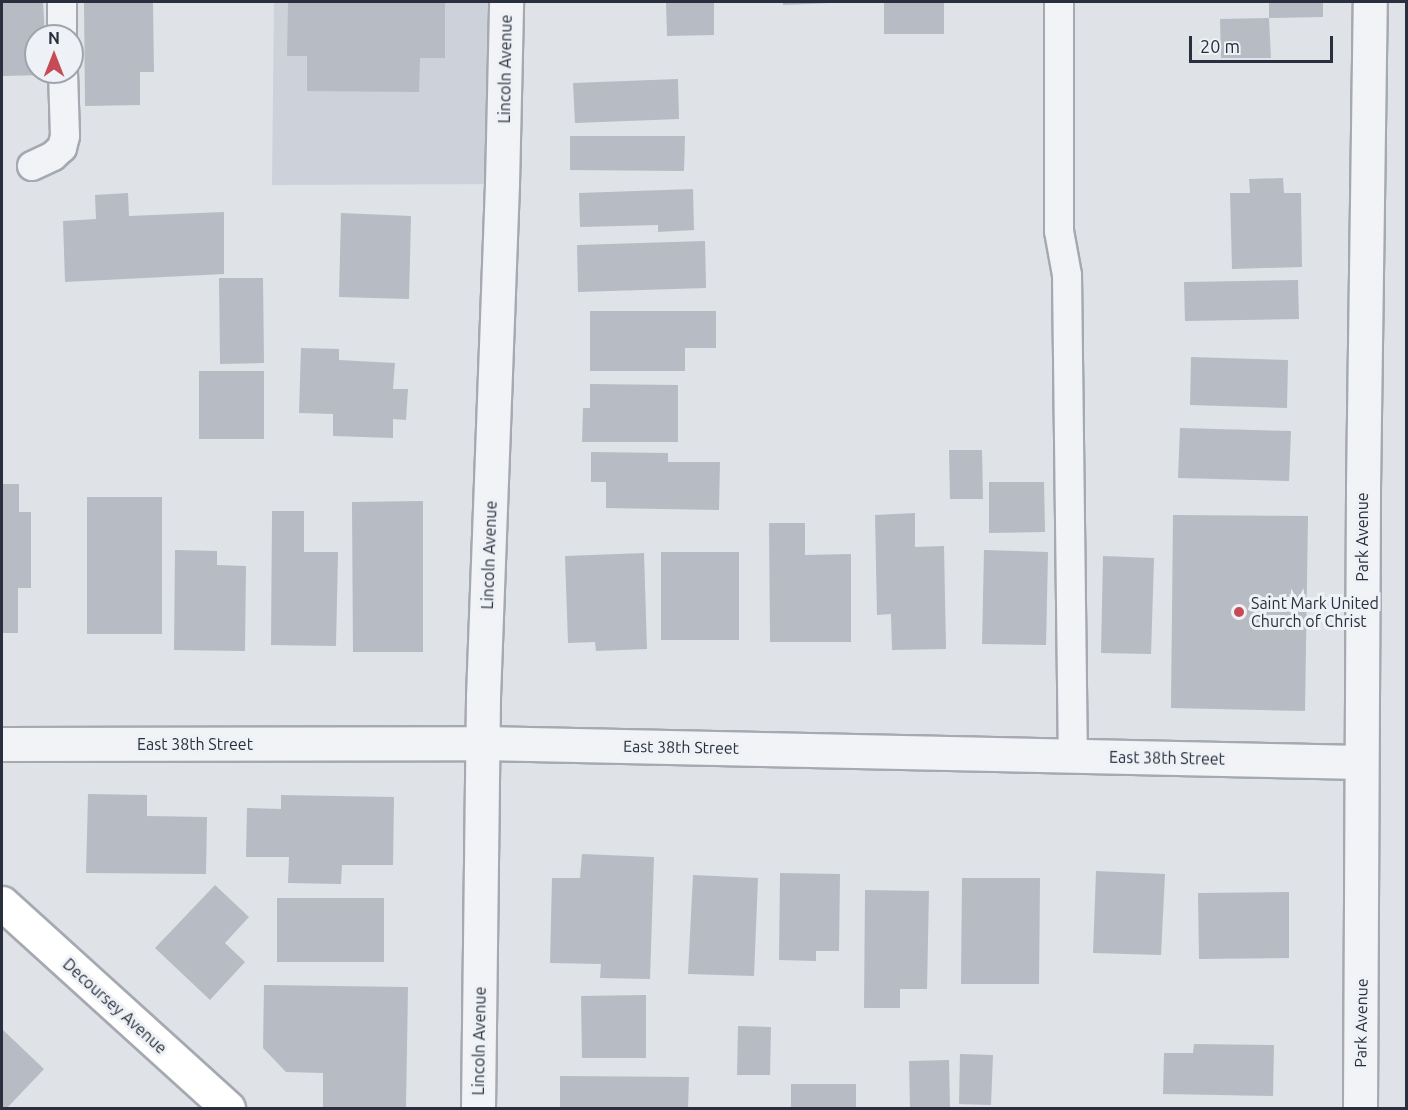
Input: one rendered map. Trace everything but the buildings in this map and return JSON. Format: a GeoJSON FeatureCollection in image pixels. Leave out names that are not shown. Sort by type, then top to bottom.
{"type":"FeatureCollection","features":[{"type":"Feature","properties":{"kind":"main road","name":"Decoursey Avenue"},"geometry":{"type":"LineString","coordinates":[[2,903],[228,1108]]}},
{"type":"Feature","properties":{"kind":"street","name":"Lincoln Avenue"},"geometry":{"type":"LineString","coordinates":[[478,1108],[483,743],[506,2]]}},
{"type":"Feature","properties":{"kind":"street","name":"Park Avenue"},"geometry":{"type":"LineString","coordinates":[[1360,1108],[1363,816],[1361,762],[1370,2]]}},
{"type":"Feature","properties":{"kind":"street","name":"East 38th Street"},"geometry":{"type":"LineString","coordinates":[[2,744],[483,743],[1361,762]]}},
{"type":"Feature","properties":{"kind":"lane"},"geometry":{"type":"LineString","coordinates":[[62,2],[62,24]]}},
{"type":"Feature","properties":{"kind":"lane"},"geometry":{"type":"LineString","coordinates":[[1059,2],[1059,231],[1067,275],[1073,755]]}},
{"type":"Feature","properties":{"kind":"lane"},"geometry":{"type":"LineString","coordinates":[[32,166],[53,156],[62,148],[63,84]]}},
{"type":"Feature","properties":{"kind":"shaded area"},"geometry":{"type":"Polygon","coordinates":[[[274,2],[506,2],[502,184],[272,185],[274,2]]]}},
{"type":"Feature","properties":{"kind":"place","name":"Saint Mark United Church of Christ"},"geometry":{"type":"Point","coordinates":[1239,612]}}]}
